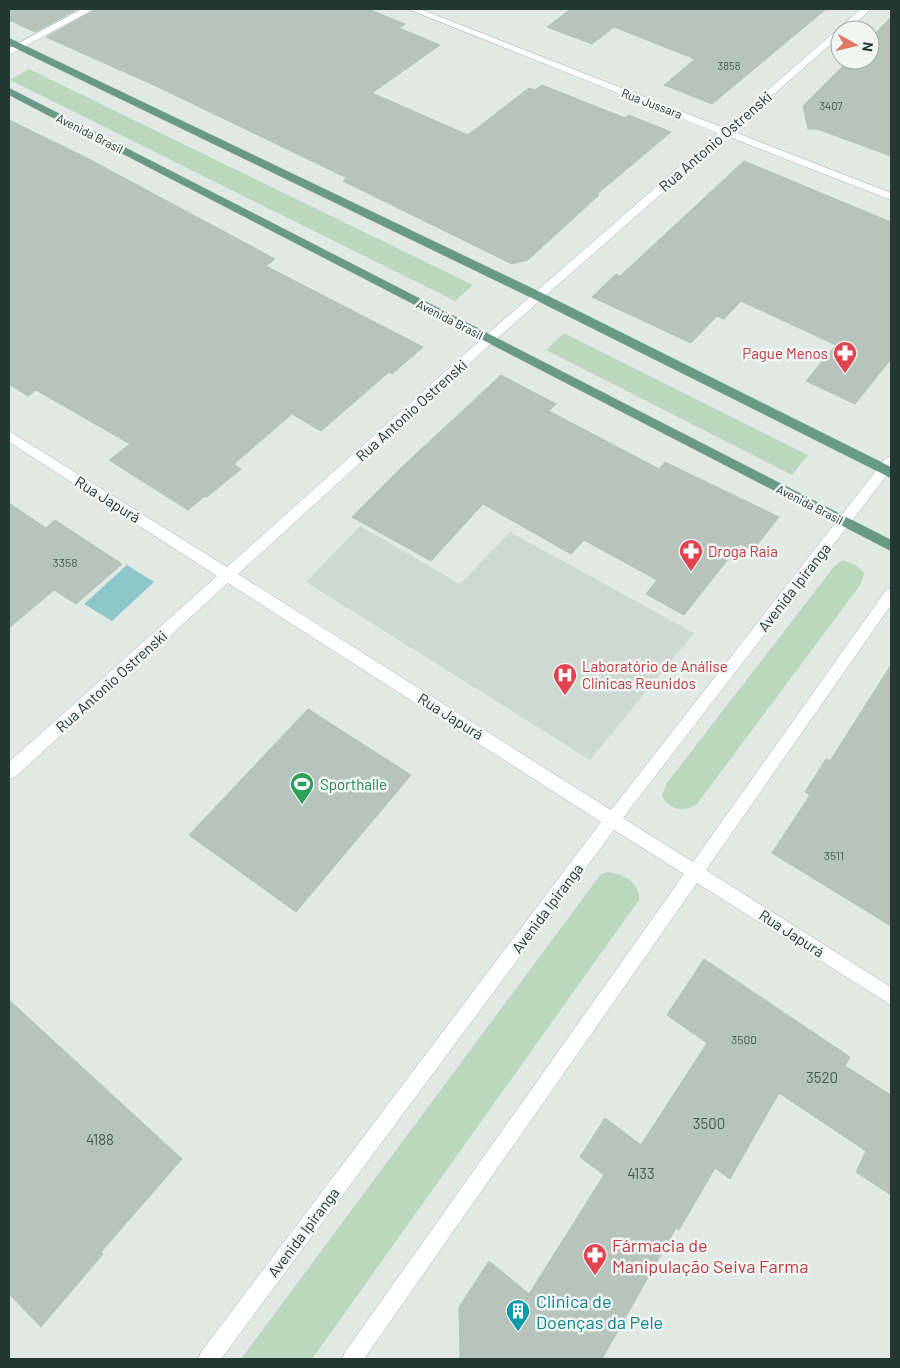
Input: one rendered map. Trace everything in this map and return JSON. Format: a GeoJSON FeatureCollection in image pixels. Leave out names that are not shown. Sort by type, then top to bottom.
{"type":"FeatureCollection","features":[{"type":"Feature","properties":{"kind":"main road"},"geometry":{"type":"LineString","coordinates":[[9,41],[538,296],[889,468]]}},
{"type":"Feature","properties":{"kind":"main road","name":"Avenida Brasil"},"geometry":{"type":"LineString","coordinates":[[9,91],[891,546]]}},
{"type":"Feature","properties":{"kind":"street"},"geometry":{"type":"LineString","coordinates":[[9,52],[89,9]]}},
{"type":"Feature","properties":{"kind":"street","name":"Rua Jussara"},"geometry":{"type":"LineString","coordinates":[[412,9],[891,197]]}},
{"type":"Feature","properties":{"kind":"street","name":"Rua Antonio Ostrenski"},"geometry":{"type":"LineString","coordinates":[[854,20],[866,9]]}},
{"type":"Feature","properties":{"kind":"street","name":"Rua Antonio Ostrenski"},"geometry":{"type":"LineString","coordinates":[[9,772],[489,339],[830,41]]}},
{"type":"Feature","properties":{"kind":"street","name":"Rua Japurá"},"geometry":{"type":"LineString","coordinates":[[9,436],[695,870],[891,997]]}},
{"type":"Feature","properties":{"kind":"street","name":"Avenida Ipiranga"},"geometry":{"type":"LineString","coordinates":[[208,1359],[614,819],[889,468]]}},
{"type":"Feature","properties":{"kind":"street"},"geometry":{"type":"LineString","coordinates":[[352,1359],[891,594]]}},
{"type":"Feature","properties":{"kind":"shaded area","name":"Laboratório de Análise Clínicas Reunidos"},"geometry":{"type":"Polygon","coordinates":[[[360,526],[460,584],[510,532],[694,633],[590,760],[306,582],[360,526]]]}},
{"type":"Feature","properties":{"kind":"green space"},"geometry":{"type":"Polygon","coordinates":[[[29,69],[473,285],[455,301],[10,80],[29,69]]]}},
{"type":"Feature","properties":{"kind":"green space"},"geometry":{"type":"Polygon","coordinates":[[[564,333],[808,455],[792,475],[546,350],[564,333]]]}},
{"type":"Feature","properties":{"kind":"green space"},"geometry":{"type":"Polygon","coordinates":[[[842,560],[856,565],[864,573],[861,584],[697,804],[682,809],[672,807],[662,795],[667,783],[833,568],[842,560]]]}},
{"type":"Feature","properties":{"kind":"green space"},"geometry":{"type":"Polygon","coordinates":[[[608,872],[630,880],[637,888],[639,900],[312,1359],[241,1359],[601,874],[608,872]]]}},
{"type":"Feature","properties":{"kind":"water"},"geometry":{"type":"Polygon","coordinates":[[[127,565],[154,582],[112,621],[84,604],[127,565]]]}},
{"type":"Feature","properties":{"kind":"building"},"geometry":{"type":"Polygon","coordinates":[[[9,9],[78,9],[35,32],[9,20],[9,9]]]}},
{"type":"Feature","properties":{"kind":"building"},"geometry":{"type":"Polygon","coordinates":[[[96,9],[368,9],[405,24],[399,28],[440,45],[372,93],[468,135],[529,88],[535,90],[542,85],[625,118],[629,115],[671,132],[597,194],[599,195],[528,260],[512,264],[343,181],[347,178],[156,86],[46,37],[96,9]]]}},
{"type":"Feature","properties":{"kind":"building"},"geometry":{"type":"Polygon","coordinates":[[[571,9],[826,9],[712,104],[664,85],[695,59],[614,27],[592,44],[547,27],[571,9]]]}},
{"type":"Feature","properties":{"kind":"building"},"geometry":{"type":"Polygon","coordinates":[[[891,17],[891,156],[817,129],[808,129],[803,106],[839,70],[880,70],[880,29],[891,17]]]}},
{"type":"Feature","properties":{"kind":"building"},"geometry":{"type":"Polygon","coordinates":[[[9,120],[87,158],[275,259],[266,266],[423,347],[392,374],[389,372],[321,431],[292,414],[234,464],[241,469],[188,510],[109,460],[130,444],[36,390],[28,396],[9,384],[9,120]]]}},
{"type":"Feature","properties":{"kind":"building"},"geometry":{"type":"Polygon","coordinates":[[[744,161],[891,222],[891,359],[855,404],[806,381],[836,345],[741,301],[724,319],[717,316],[691,343],[592,297],[616,274],[620,276],[744,161]]]}},
{"type":"Feature","properties":{"kind":"building"},"geometry":{"type":"Polygon","coordinates":[[[501,375],[556,404],[549,411],[659,469],[665,462],[779,517],[753,550],[740,544],[684,615],[646,594],[657,580],[584,540],[571,554],[483,504],[431,561],[352,517],[403,466],[501,375]]]}},
{"type":"Feature","properties":{"kind":"building"},"geometry":{"type":"Polygon","coordinates":[[[9,503],[46,528],[55,520],[122,564],[76,604],[54,590],[9,628],[9,503]]]}},
{"type":"Feature","properties":{"kind":"building"},"geometry":{"type":"Polygon","coordinates":[[[891,665],[891,926],[772,853],[810,795],[805,792],[826,759],[830,761],[891,665]]]}},
{"type":"Feature","properties":{"kind":"building","name":"Sporthalle"},"geometry":{"type":"Polygon","coordinates":[[[308,709],[411,775],[296,912],[189,835],[308,709]]]}},
{"type":"Feature","properties":{"kind":"building"},"geometry":{"type":"Polygon","coordinates":[[[704,959],[850,1057],[845,1066],[891,1095],[891,1195],[856,1172],[866,1151],[779,1093],[730,1179],[715,1168],[679,1230],[676,1228],[602,1359],[460,1359],[459,1307],[489,1261],[529,1294],[604,1175],[580,1157],[605,1118],[641,1145],[707,1043],[667,1015],[704,959]]]}},
{"type":"Feature","properties":{"kind":"building"},"geometry":{"type":"Polygon","coordinates":[[[9,1000],[182,1159],[101,1252],[103,1254],[41,1327],[9,1294],[9,1000]]]}},
{"type":"Feature","properties":{"kind":"place","name":"Pague Menos"},"geometry":{"type":"Point","coordinates":[845,374]}},
{"type":"Feature","properties":{"kind":"place","name":"Droga Raia"},"geometry":{"type":"Point","coordinates":[691,572]}},
{"type":"Feature","properties":{"kind":"place","name":"Laboratório de Análise Clínicas Reunidos"},"geometry":{"type":"Point","coordinates":[565,696]}},
{"type":"Feature","properties":{"kind":"place","name":"Sporthalle"},"geometry":{"type":"Point","coordinates":[302,805]}},
{"type":"Feature","properties":{"kind":"place","name":"Fármacia de Manipulação Seiva Farma"},"geometry":{"type":"Point","coordinates":[595,1276]}},
{"type":"Feature","properties":{"kind":"place","name":"Clinica de Doenças da Pele"},"geometry":{"type":"Point","coordinates":[518,1332]}}]}
